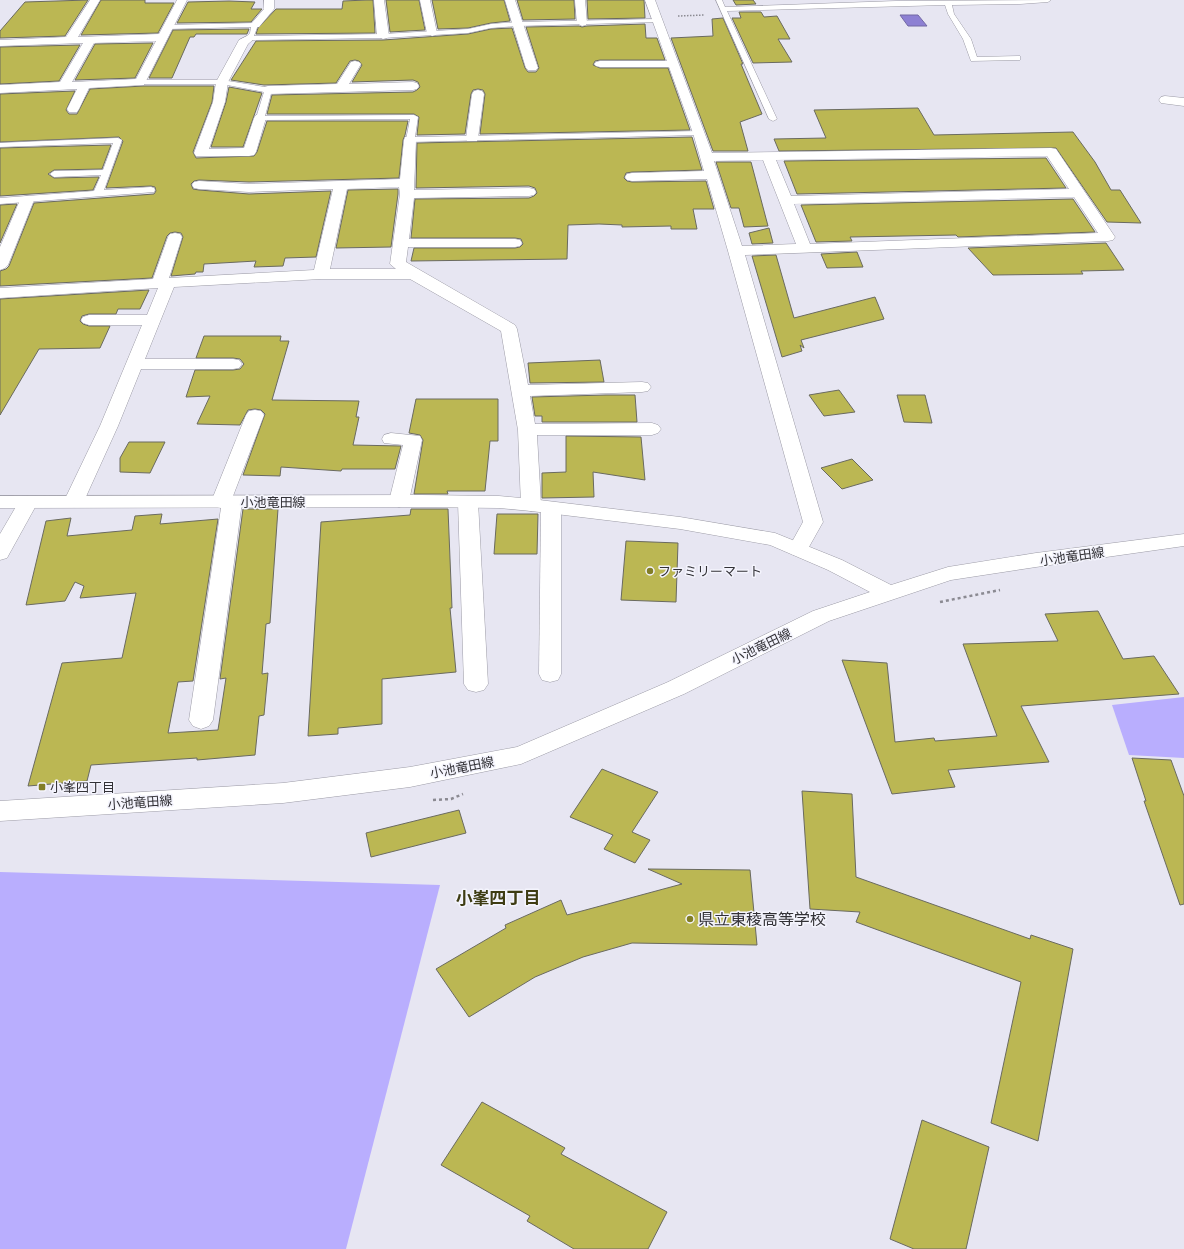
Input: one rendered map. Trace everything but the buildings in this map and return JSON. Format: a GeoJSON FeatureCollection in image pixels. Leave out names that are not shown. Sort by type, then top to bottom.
{"type":"FeatureCollection","features":[{"type":"Feature","properties":{"kind":"street"},"geometry":{"type":"LineString","coordinates":[[70,40],[95,0]]}},
{"type":"Feature","properties":{"kind":"street"},"geometry":{"type":"LineString","coordinates":[[0,89],[140,82],[181,0],[193,0]]}},
{"type":"Feature","properties":{"kind":"street"},"geometry":{"type":"LineString","coordinates":[[255,25],[269,9],[269,0]]}},
{"type":"Feature","properties":{"kind":"street"},"geometry":{"type":"LineString","coordinates":[[379,0],[383,36]]}},
{"type":"Feature","properties":{"kind":"street"},"geometry":{"type":"LineString","coordinates":[[425,0],[432,33]]}},
{"type":"Feature","properties":{"kind":"street"},"geometry":{"type":"LineString","coordinates":[[510,0],[532,68]]}},
{"type":"Feature","properties":{"kind":"street"},"geometry":{"type":"LineString","coordinates":[[580,0],[582,23]]}},
{"type":"Feature","properties":{"kind":"street"},"geometry":{"type":"LineString","coordinates":[[650,0],[699,133],[736,251],[813,522],[798,549]]}},
{"type":"Feature","properties":{"kind":"street"},"geometry":{"type":"LineString","coordinates":[[0,42],[90,40],[164,32]]}},
{"type":"Feature","properties":{"kind":"street"},"geometry":{"type":"LineString","coordinates":[[249,38],[243,42],[222,82],[219,102],[201,153],[248,152],[260,118]]}},
{"type":"Feature","properties":{"kind":"street"},"geometry":{"type":"LineString","coordinates":[[64,86],[90,40]]}},
{"type":"Feature","properties":{"kind":"street"},"geometry":{"type":"LineString","coordinates":[[341,88],[355,64]]}},
{"type":"Feature","properties":{"kind":"street"},"geometry":{"type":"LineString","coordinates":[[600,64],[674,64]]}},
{"type":"Feature","properties":{"kind":"street"},"geometry":{"type":"LineString","coordinates":[[268,90],[311,84],[341,88],[413,86]]}},
{"type":"Feature","properties":{"kind":"street"},"geometry":{"type":"LineString","coordinates":[[73,109],[84,85]]}},
{"type":"Feature","properties":{"kind":"street"},"geometry":{"type":"LineString","coordinates":[[472,138],[478,94]]}},
{"type":"Feature","properties":{"kind":"street"},"geometry":{"type":"LineString","coordinates":[[1165,100],[1184,102]]}},
{"type":"Feature","properties":{"kind":"street"},"geometry":{"type":"LineString","coordinates":[[410,140],[398,264],[509,329],[541,506],[550,674]]}},
{"type":"Feature","properties":{"kind":"street"},"geometry":{"type":"LineString","coordinates":[[706,157],[1051,152],[1108,237],[736,251]]}},
{"type":"Feature","properties":{"kind":"street"},"geometry":{"type":"LineString","coordinates":[[768,156],[805,249]]}},
{"type":"Feature","properties":{"kind":"street"},"geometry":{"type":"LineString","coordinates":[[632,177],[712,175]]}},
{"type":"Feature","properties":{"kind":"street"},"geometry":{"type":"LineString","coordinates":[[321,274],[341,185]]}},
{"type":"Feature","properties":{"kind":"street"},"geometry":{"type":"LineString","coordinates":[[199,186],[249,188],[341,185],[529,192]]}},
{"type":"Feature","properties":{"kind":"street"},"geometry":{"type":"LineString","coordinates":[[786,200],[1078,193]]}},
{"type":"Feature","properties":{"kind":"street"},"geometry":{"type":"LineString","coordinates":[[1,258],[27,200]]}},
{"type":"Feature","properties":{"kind":"street"},"geometry":{"type":"LineString","coordinates":[[74,501],[109,426],[153,320],[175,237]]}},
{"type":"Feature","properties":{"kind":"street"},"geometry":{"type":"LineString","coordinates":[[400,243],[515,243]]}},
{"type":"Feature","properties":{"kind":"street"},"geometry":{"type":"LineString","coordinates":[[0,293],[321,274],[413,274]]}},
{"type":"Feature","properties":{"kind":"street"},"geometry":{"type":"LineString","coordinates":[[89,320],[153,320]]}},
{"type":"Feature","properties":{"kind":"street"},"geometry":{"type":"LineString","coordinates":[[135,364],[233,364]]}},
{"type":"Feature","properties":{"kind":"street"},"geometry":{"type":"LineString","coordinates":[[520,391],[642,387]]}},
{"type":"Feature","properties":{"kind":"street"},"geometry":{"type":"LineString","coordinates":[[201,720],[227,502],[255,415]]}},
{"type":"Feature","properties":{"kind":"street"},"geometry":{"type":"LineString","coordinates":[[527,430],[652,429]]}},
{"type":"Feature","properties":{"kind":"street"},"geometry":{"type":"LineString","coordinates":[[391,439],[413,440],[399,501]]}},
{"type":"Feature","properties":{"kind":"street","name":"小池竜田線"},"geometry":{"type":"LineString","coordinates":[[0,502],[399,501],[468,502],[541,506],[680,523],[775,539],[835,564],[891,594]]}},
{"type":"Feature","properties":{"kind":"street"},"geometry":{"type":"LineString","coordinates":[[0,553],[28,502]]}},
{"type":"Feature","properties":{"kind":"street"},"geometry":{"type":"LineString","coordinates":[[468,502],[476,684]]}},
{"type":"Feature","properties":{"kind":"street","name":"小池竜田線"},"geometry":{"type":"LineString","coordinates":[[0,811],[283,793],[410,777],[521,755],[676,688],[821,616],[948,574],[1036,560],[1184,540]]}},
{"type":"Feature","properties":{"kind":"lane"},"geometry":{"type":"LineString","coordinates":[[719,0],[773,119]]}},
{"type":"Feature","properties":{"kind":"lane"},"geometry":{"type":"LineString","coordinates":[[723,9],[896,1],[1020,2],[1048,0]]}},
{"type":"Feature","properties":{"kind":"lane"},"geometry":{"type":"LineString","coordinates":[[948,2],[951,14],[967,39],[974,59],[1016,58]]}},
{"type":"Feature","properties":{"kind":"lane"},"geometry":{"type":"LineString","coordinates":[[249,38],[383,36],[468,31],[491,26],[518,24],[657,21]]}},
{"type":"Feature","properties":{"kind":"lane"},"geometry":{"type":"LineString","coordinates":[[164,32],[255,25],[253,33],[249,38]]}},
{"type":"Feature","properties":{"kind":"lane"},"geometry":{"type":"LineString","coordinates":[[140,82],[222,82],[268,90],[260,118],[414,117],[410,140],[699,133]]}},
{"type":"Feature","properties":{"kind":"lane"},"geometry":{"type":"LineString","coordinates":[[0,145],[118,140],[98,193]]}},
{"type":"Feature","properties":{"kind":"lane"},"geometry":{"type":"LineString","coordinates":[[54,174],[106,172]]}},
{"type":"Feature","properties":{"kind":"lane"},"geometry":{"type":"LineString","coordinates":[[0,202],[98,193],[151,190]]}},
{"type":"Feature","properties":{"kind":"shaded area"},"geometry":{"type":"Polygon","coordinates":[[[900,15],[918,15],[927,26],[908,26],[900,15]]]}},
{"type":"Feature","properties":{"kind":"shaded area"},"geometry":{"type":"Polygon","coordinates":[[[1184,697],[1184,758],[1129,755],[1112,705],[1184,697]]]}},
{"type":"Feature","properties":{"kind":"shaded area"},"geometry":{"type":"Polygon","coordinates":[[[0,872],[440,885],[346,1249],[0,1249],[0,872]]]}},
{"type":"Feature","properties":{"kind":"place","name":"ファミリーマート"},"geometry":{"type":"Point","coordinates":[650,571]}},
{"type":"Feature","properties":{"kind":"place","name":"小峯四丁目"},"geometry":{"type":"Point","coordinates":[42,787]}},
{"type":"Feature","properties":{"kind":"place","name":"県立東稜高等学校"},"geometry":{"type":"Point","coordinates":[690,919]}},
{"type":"Feature","properties":{"kind":"district","name":"小峯四丁目"},"geometry":{"type":"Point","coordinates":[498,898]}}]}
